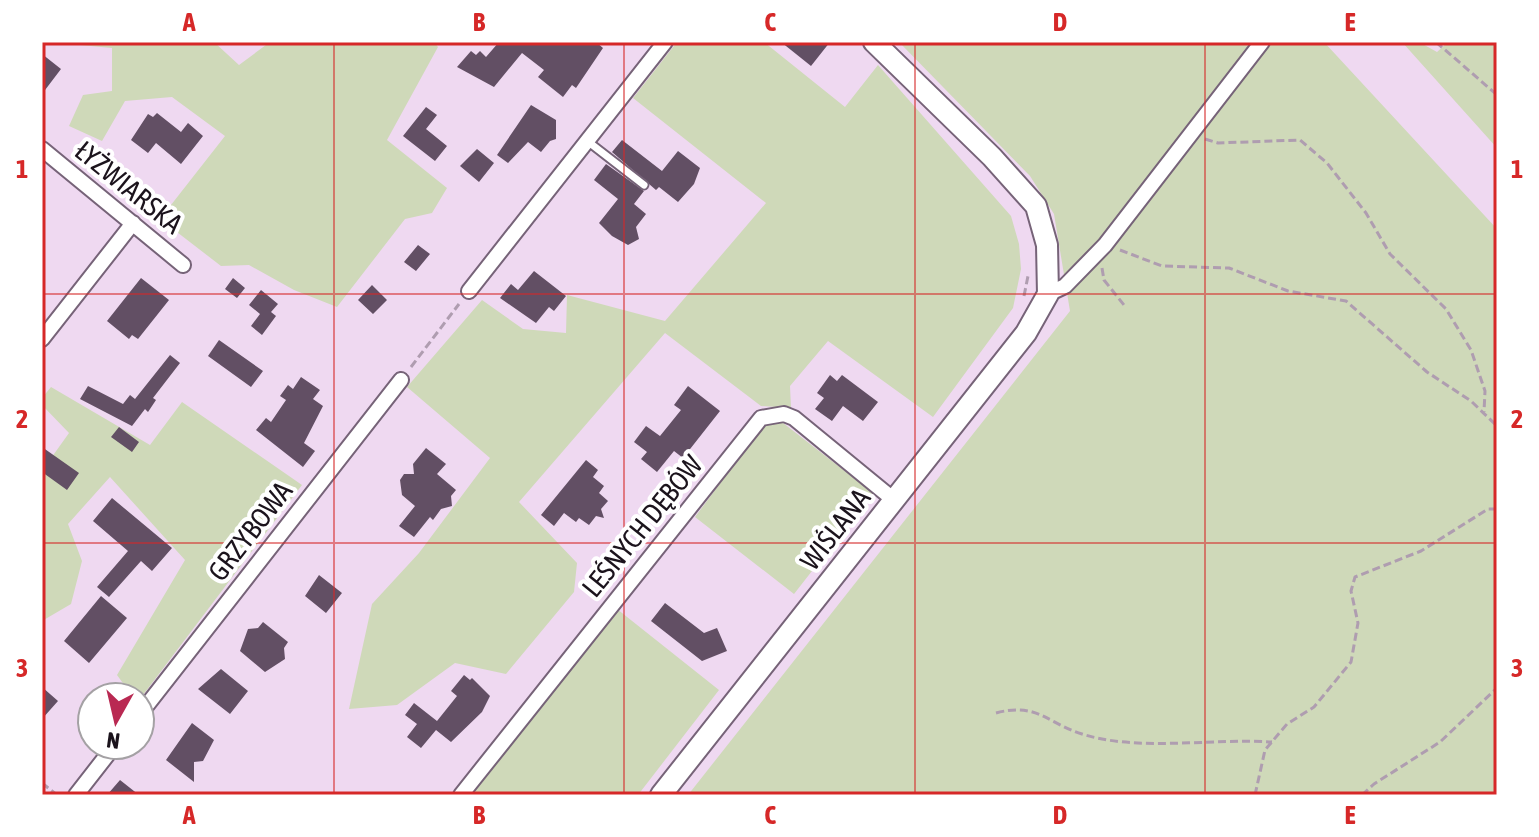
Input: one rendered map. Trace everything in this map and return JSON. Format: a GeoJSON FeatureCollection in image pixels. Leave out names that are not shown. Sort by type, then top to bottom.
{"type":"FeatureCollection","features":[{"type":"Feature","properties":{"kind":"main road"},"geometry":{"type":"LineString","coordinates":[[874,42],[992,157],[1036,206],[1047,245],[1048,294]]}},
{"type":"Feature","properties":{"kind":"main road","name":"WIŚLANA"},"geometry":{"type":"LineString","coordinates":[[661,795],[1038,316],[1048,294]]}},
{"type":"Feature","properties":{"kind":"street"},"geometry":{"type":"LineString","coordinates":[[469,291],[665,42]]}},
{"type":"Feature","properties":{"kind":"street"},"geometry":{"type":"LineString","coordinates":[[1048,294],[1065,286],[1103,247],[1262,42]]}},
{"type":"Feature","properties":{"kind":"street","name":"ŁYŻWIARSKA"},"geometry":{"type":"LineString","coordinates":[[42,149],[183,265]]}},
{"type":"Feature","properties":{"kind":"street"},"geometry":{"type":"LineString","coordinates":[[42,339],[133,223]]}},
{"type":"Feature","properties":{"kind":"street","name":"GRZYBOWA"},"geometry":{"type":"LineString","coordinates":[[156,694],[401,380]]}},
{"type":"Feature","properties":{"kind":"street","name":"LEŚNYCH DĘBÓW"},"geometry":{"type":"LineString","coordinates":[[461,795],[761,418],[784,414],[794,418],[894,500]]}},
{"type":"Feature","properties":{"kind":"street"},"geometry":{"type":"LineString","coordinates":[[76,795],[103,761]]}},
{"type":"Feature","properties":{"kind":"lane"},"geometry":{"type":"LineString","coordinates":[[586,140],[644,185]]}},
{"type":"Feature","properties":{"kind":"path"},"geometry":{"type":"LineString","coordinates":[[1436,42],[1497,95]]}},
{"type":"Feature","properties":{"kind":"path"},"geometry":{"type":"LineString","coordinates":[[1190,136],[1218,143],[1300,140],[1327,163],[1366,213],[1390,254],[1446,309],[1471,350],[1485,391],[1484,412]]}},
{"type":"Feature","properties":{"kind":"path"},"geometry":{"type":"LineString","coordinates":[[1124,305],[1104,280],[1103,247],[1162,266],[1229,268],[1288,291],[1346,301],[1427,372],[1484,412],[1497,426]]}},
{"type":"Feature","properties":{"kind":"path"},"geometry":{"type":"LineString","coordinates":[[1022,306],[1029,265]]}},
{"type":"Feature","properties":{"kind":"path"},"geometry":{"type":"LineString","coordinates":[[401,380],[469,291]]}},
{"type":"Feature","properties":{"kind":"path"},"geometry":{"type":"LineString","coordinates":[[1255,795],[1265,750],[1287,724],[1314,707],[1351,662],[1358,623],[1351,591],[1355,577],[1421,551],[1488,509],[1497,509]]}},
{"type":"Feature","properties":{"kind":"path"},"geometry":{"type":"LineString","coordinates":[[1362,795],[1440,742],[1497,688]]}},
{"type":"Feature","properties":{"kind":"path"},"geometry":{"type":"LineString","coordinates":[[996,713],[1018,707],[1049,717],[1080,734],[1128,742],[1217,739],[1272,742]]}},
{"type":"Feature","properties":{"kind":"path"},"geometry":{"type":"LineString","coordinates":[[42,783],[57,795]]}},
{"type":"Feature","properties":{"kind":"green space"},"geometry":{"type":"Polygon","coordinates":[[[48,42],[214,42],[239,65],[270,42],[434,42],[438,47],[387,140],[447,188],[432,213],[405,219],[337,307],[294,290],[249,265],[221,266],[160,219],[225,136],[172,97],[125,101],[102,141],[69,126],[83,95],[112,91],[112,48],[48,42]]]}},
{"type":"Feature","properties":{"kind":"green space"},"geometry":{"type":"Polygon","coordinates":[[[677,42],[764,42],[845,107],[878,65],[1011,216],[1019,244],[1021,269],[1013,308],[933,417],[828,341],[790,386],[791,408],[761,406],[665,333],[519,502],[577,563],[574,592],[506,674],[455,663],[397,705],[349,709],[372,604],[419,553],[490,458],[407,387],[482,300],[523,329],[566,333],[567,295],[665,321],[766,203],[633,98],[677,42]]]}},
{"type":"Feature","properties":{"kind":"green space"},"geometry":{"type":"Polygon","coordinates":[[[899,42],[1324,42],[1497,229],[1497,795],[688,795],[1070,311],[1054,214],[1030,176],[899,42]]]}},
{"type":"Feature","properties":{"kind":"green space"},"geometry":{"type":"Polygon","coordinates":[[[1402,42],[1419,42],[1437,52],[1448,42],[1497,42],[1497,148],[1402,42]]]}},
{"type":"Feature","properties":{"kind":"green space"},"geometry":{"type":"Polygon","coordinates":[[[51,387],[150,445],[182,402],[302,485],[154,681],[121,681],[117,675],[185,560],[110,477],[68,524],[82,561],[71,604],[42,621],[42,456],[49,461],[69,433],[42,405],[42,398],[51,387]]]}},
{"type":"Feature","properties":{"kind":"green space"},"geometry":{"type":"Polygon","coordinates":[[[768,419],[778,419],[873,493],[794,594],[695,517],[768,419]]]}},
{"type":"Feature","properties":{"kind":"green space"},"geometry":{"type":"Polygon","coordinates":[[[617,609],[719,690],[638,795],[471,795],[617,609]]]}},
{"type":"Feature","properties":{"kind":"building"},"geometry":{"type":"Polygon","coordinates":[[[499,42],[596,42],[603,48],[576,88],[572,85],[563,97],[538,77],[544,70],[522,53],[494,87],[457,67],[471,51],[476,55],[480,51],[486,57],[499,42]]]}},
{"type":"Feature","properties":{"kind":"building"},"geometry":{"type":"Polygon","coordinates":[[[781,42],[830,42],[811,66],[781,42]]]}},
{"type":"Feature","properties":{"kind":"building"},"geometry":{"type":"Polygon","coordinates":[[[42,54],[61,69],[42,94],[42,54]]]}},
{"type":"Feature","properties":{"kind":"building"},"geometry":{"type":"Polygon","coordinates":[[[531,105],[556,120],[556,139],[550,141],[541,152],[528,142],[508,163],[497,155],[531,105]]]}},
{"type":"Feature","properties":{"kind":"building"},"geometry":{"type":"Polygon","coordinates":[[[426,107],[437,115],[426,129],[447,146],[435,161],[403,136],[426,107]]]}},
{"type":"Feature","properties":{"kind":"building"},"geometry":{"type":"Polygon","coordinates":[[[157,113],[181,132],[188,123],[203,136],[181,164],[156,143],[148,153],[131,140],[148,114],[153,117],[157,113]]]}},
{"type":"Feature","properties":{"kind":"building"},"geometry":{"type":"Polygon","coordinates":[[[622,140],[662,171],[678,151],[700,168],[694,184],[678,202],[659,187],[656,190],[612,152],[622,140]]]}},
{"type":"Feature","properties":{"kind":"building"},"geometry":{"type":"Polygon","coordinates":[[[477,149],[494,163],[479,182],[460,166],[477,149]]]}},
{"type":"Feature","properties":{"kind":"building"},"geometry":{"type":"Polygon","coordinates":[[[606,164],[644,191],[634,204],[646,214],[636,227],[639,239],[628,245],[612,236],[599,223],[618,199],[594,180],[606,164]]]}},
{"type":"Feature","properties":{"kind":"building"},"geometry":{"type":"Polygon","coordinates":[[[418,245],[430,254],[416,271],[404,262],[418,245]]]}},
{"type":"Feature","properties":{"kind":"building"},"geometry":{"type":"Polygon","coordinates":[[[534,271],[566,296],[554,311],[549,307],[536,323],[500,298],[511,284],[518,290],[534,271]]]}},
{"type":"Feature","properties":{"kind":"building"},"geometry":{"type":"Polygon","coordinates":[[[141,278],[169,300],[138,339],[132,335],[129,339],[107,321],[141,278]]]}},
{"type":"Feature","properties":{"kind":"building"},"geometry":{"type":"Polygon","coordinates":[[[233,278],[245,288],[237,298],[225,289],[233,278]]]}},
{"type":"Feature","properties":{"kind":"building"},"geometry":{"type":"Polygon","coordinates":[[[372,285],[387,300],[373,314],[358,300],[372,285]]]}},
{"type":"Feature","properties":{"kind":"building"},"geometry":{"type":"Polygon","coordinates":[[[261,290],[278,304],[271,312],[276,316],[262,335],[251,326],[260,314],[249,305],[261,290]]]}},
{"type":"Feature","properties":{"kind":"building"},"geometry":{"type":"Polygon","coordinates":[[[219,340],[263,371],[251,387],[208,356],[219,340]]]}},
{"type":"Feature","properties":{"kind":"building"},"geometry":{"type":"Polygon","coordinates":[[[170,355],[180,363],[153,398],[156,400],[148,412],[145,409],[132,426],[80,399],[88,386],[123,404],[130,395],[135,399],[170,355]]]}},
{"type":"Feature","properties":{"kind":"building"},"geometry":{"type":"Polygon","coordinates":[[[830,375],[837,381],[842,375],[878,402],[863,421],[843,406],[832,421],[815,409],[824,398],[817,393],[830,375]]]}},
{"type":"Feature","properties":{"kind":"building"},"geometry":{"type":"Polygon","coordinates":[[[301,377],[320,390],[313,399],[323,406],[304,443],[315,451],[303,467],[256,430],[266,418],[271,422],[286,400],[280,396],[288,385],[293,389],[301,377]]]}},
{"type":"Feature","properties":{"kind":"building"},"geometry":{"type":"Polygon","coordinates":[[[688,386],[720,411],[683,458],[674,451],[657,472],[641,459],[647,452],[634,442],[646,426],[660,436],[681,410],[674,405],[688,386]]]}},
{"type":"Feature","properties":{"kind":"building"},"geometry":{"type":"Polygon","coordinates":[[[119,427],[139,442],[132,452],[111,437],[119,427]]]}},
{"type":"Feature","properties":{"kind":"building"},"geometry":{"type":"Polygon","coordinates":[[[42,447],[79,473],[67,490],[42,472],[42,447]]]}},
{"type":"Feature","properties":{"kind":"building"},"geometry":{"type":"Polygon","coordinates":[[[426,448],[446,464],[437,474],[456,490],[451,496],[452,506],[441,509],[433,520],[430,517],[414,537],[399,526],[415,506],[402,495],[400,480],[404,474],[414,474],[413,464],[426,448]]]}},
{"type":"Feature","properties":{"kind":"building"},"geometry":{"type":"Polygon","coordinates":[[[586,460],[598,470],[593,477],[604,486],[599,493],[608,501],[601,509],[604,518],[596,516],[589,525],[579,518],[576,522],[564,513],[554,526],[541,515],[586,460]]]}},
{"type":"Feature","properties":{"kind":"building"},"geometry":{"type":"Polygon","coordinates":[[[112,498],[172,548],[152,571],[141,561],[109,597],[97,587],[128,551],[93,521],[112,498]]]}},
{"type":"Feature","properties":{"kind":"building"},"geometry":{"type":"Polygon","coordinates":[[[319,575],[342,593],[326,613],[305,596],[319,575]]]}},
{"type":"Feature","properties":{"kind":"building"},"geometry":{"type":"Polygon","coordinates":[[[101,596],[127,618],[89,663],[64,641],[101,596]]]}},
{"type":"Feature","properties":{"kind":"building"},"geometry":{"type":"Polygon","coordinates":[[[665,603],[704,633],[717,628],[727,651],[702,661],[651,621],[665,603]]]}},
{"type":"Feature","properties":{"kind":"building"},"geometry":{"type":"Polygon","coordinates":[[[263,622],[288,642],[284,648],[285,659],[265,672],[240,651],[248,629],[258,628],[263,622]]]}},
{"type":"Feature","properties":{"kind":"building"},"geometry":{"type":"Polygon","coordinates":[[[221,669],[248,691],[230,714],[198,689],[221,669]]]}},
{"type":"Feature","properties":{"kind":"building"},"geometry":{"type":"Polygon","coordinates":[[[464,675],[470,680],[472,678],[490,696],[482,712],[451,742],[436,730],[421,748],[407,737],[417,724],[405,715],[414,703],[437,721],[457,696],[451,691],[464,675]]]}},
{"type":"Feature","properties":{"kind":"building"},"geometry":{"type":"Polygon","coordinates":[[[42,687],[58,701],[42,719],[42,687]]]}},
{"type":"Feature","properties":{"kind":"building"},"geometry":{"type":"Polygon","coordinates":[[[192,723],[214,740],[203,761],[194,762],[194,782],[166,760],[192,723]]]}},
{"type":"Feature","properties":{"kind":"building"},"geometry":{"type":"Polygon","coordinates":[[[120,780],[139,795],[107,795],[120,780]]]}}]}
